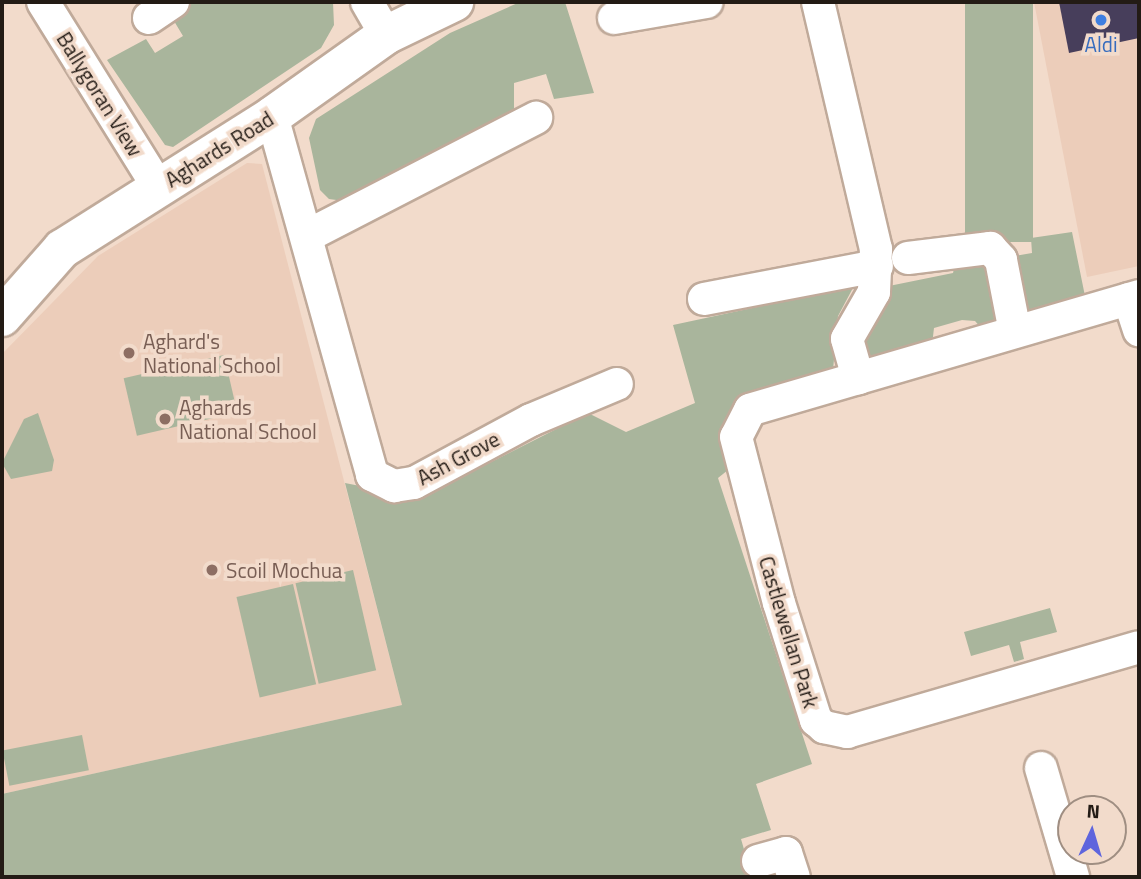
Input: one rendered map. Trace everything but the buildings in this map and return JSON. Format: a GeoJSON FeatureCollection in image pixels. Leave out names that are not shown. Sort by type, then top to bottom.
{"type":"FeatureCollection","features":[{"type":"Feature","properties":{"kind":"street","name":"Ballygoran View"},"geometry":{"type":"LineString","coordinates":[[43,2],[158,187]]}},
{"type":"Feature","properties":{"kind":"street"},"geometry":{"type":"LineString","coordinates":[[368,2],[386,36]]}},
{"type":"Feature","properties":{"kind":"street","name":"Aghards Road"},"geometry":{"type":"LineString","coordinates":[[2,317],[62,249],[272,117],[386,36],[454,2]]}},
{"type":"Feature","properties":{"kind":"street"},"geometry":{"type":"LineString","coordinates":[[614,18],[707,2]]}},
{"type":"Feature","properties":{"kind":"street"},"geometry":{"type":"LineString","coordinates":[[818,2],[864,184],[877,266],[874,292],[847,339],[858,378]]}},
{"type":"Feature","properties":{"kind":"street","name":"Ash Grove"},"geometry":{"type":"LineString","coordinates":[[272,117],[307,236],[365,464],[382,482],[414,483],[531,420],[617,384]]}},
{"type":"Feature","properties":{"kind":"street"},"geometry":{"type":"LineString","coordinates":[[307,236],[536,118]]}},
{"type":"Feature","properties":{"kind":"street"},"geometry":{"type":"LineString","coordinates":[[908,258],[990,248],[1001,260],[1015,332]]}},
{"type":"Feature","properties":{"kind":"street"},"geometry":{"type":"LineString","coordinates":[[704,299],[877,266]]}},
{"type":"Feature","properties":{"kind":"street","name":"Castlewellan Park"},"geometry":{"type":"LineString","coordinates":[[1139,330],[1134,297],[750,410],[736,437],[816,720],[847,732],[1139,647]]}},
{"type":"Feature","properties":{"kind":"street"},"geometry":{"type":"LineString","coordinates":[[1041,768],[1073,877]]}},
{"type":"Feature","properties":{"kind":"street"},"geometry":{"type":"LineString","coordinates":[[758,861],[786,853],[794,877]]}},
{"type":"Feature","properties":{"kind":"shaded area"},"geometry":{"type":"Polygon","coordinates":[[[1034,2],[1139,2],[1139,266],[1087,277],[1034,2]]]}},
{"type":"Feature","properties":{"kind":"shaded area","name":"Aghards National School"},"geometry":{"type":"Polygon","coordinates":[[[247,163],[262,164],[402,705],[2,794],[2,354],[98,256],[247,163]]]}},
{"type":"Feature","properties":{"kind":"green space"},"geometry":{"type":"Polygon","coordinates":[[[188,2],[333,2],[334,25],[321,48],[173,147],[165,145],[107,60],[146,39],[155,53],[183,36],[174,21],[188,2]]]}},
{"type":"Feature","properties":{"kind":"green space"},"geometry":{"type":"Polygon","coordinates":[[[520,2],[565,2],[594,93],[554,99],[546,74],[514,83],[514,110],[344,201],[329,199],[320,190],[309,138],[316,119],[450,33],[520,2]]]}},
{"type":"Feature","properties":{"kind":"green space"},"geometry":{"type":"Polygon","coordinates":[[[965,2],[1033,2],[1033,242],[965,242],[965,2]]]}},
{"type":"Feature","properties":{"kind":"green space"},"geometry":{"type":"Polygon","coordinates":[[[1072,232],[1086,301],[1029,314],[1014,256],[1032,253],[1031,238],[1072,232]]]}},
{"type":"Feature","properties":{"kind":"green space"},"geometry":{"type":"Polygon","coordinates":[[[956,260],[988,265],[998,323],[983,330],[975,321],[962,320],[934,328],[932,345],[876,358],[868,354],[863,347],[865,320],[884,287],[953,273],[956,260]]]}},
{"type":"Feature","properties":{"kind":"green space"},"geometry":{"type":"Polygon","coordinates":[[[854,286],[838,316],[833,370],[738,406],[723,426],[728,470],[718,478],[812,764],[756,784],[771,830],[741,839],[752,877],[2,877],[2,794],[402,705],[345,483],[420,498],[588,413],[626,432],[695,403],[673,325],[854,286]]]}},
{"type":"Feature","properties":{"kind":"green space","name":"Aghard's National School"},"geometry":{"type":"Polygon","coordinates":[[[224,355],[237,412],[137,436],[124,378],[224,355]]]}},
{"type":"Feature","properties":{"kind":"green space"},"geometry":{"type":"Polygon","coordinates":[[[38,413],[54,460],[52,471],[11,479],[2,463],[24,419],[38,413]]]}},
{"type":"Feature","properties":{"kind":"green space","name":"Scoil Mochua"},"geometry":{"type":"Polygon","coordinates":[[[353,570],[376,670],[319,684],[296,583],[353,570]]]}},
{"type":"Feature","properties":{"kind":"green space","name":"Scoil Mochua"},"geometry":{"type":"Polygon","coordinates":[[[293,584],[316,684],[260,697],[236,597],[293,584]]]}},
{"type":"Feature","properties":{"kind":"green space"},"geometry":{"type":"Polygon","coordinates":[[[1050,608],[1057,632],[1020,642],[1024,659],[1014,662],[1009,645],[971,656],[964,632],[1050,608]]]}},
{"type":"Feature","properties":{"kind":"green space"},"geometry":{"type":"Polygon","coordinates":[[[82,735],[89,770],[9,786],[2,750],[82,735]]]}},
{"type":"Feature","properties":{"kind":"place","name":"Aldi"},"geometry":{"type":"Point","coordinates":[1101,20]}},
{"type":"Feature","properties":{"kind":"place","name":"Aghard's National School"},"geometry":{"type":"Point","coordinates":[129,353]}},
{"type":"Feature","properties":{"kind":"place","name":"Aghards National School"},"geometry":{"type":"Point","coordinates":[165,419]}},
{"type":"Feature","properties":{"kind":"place","name":"Scoil Mochua"},"geometry":{"type":"Point","coordinates":[212,570]}}]}
